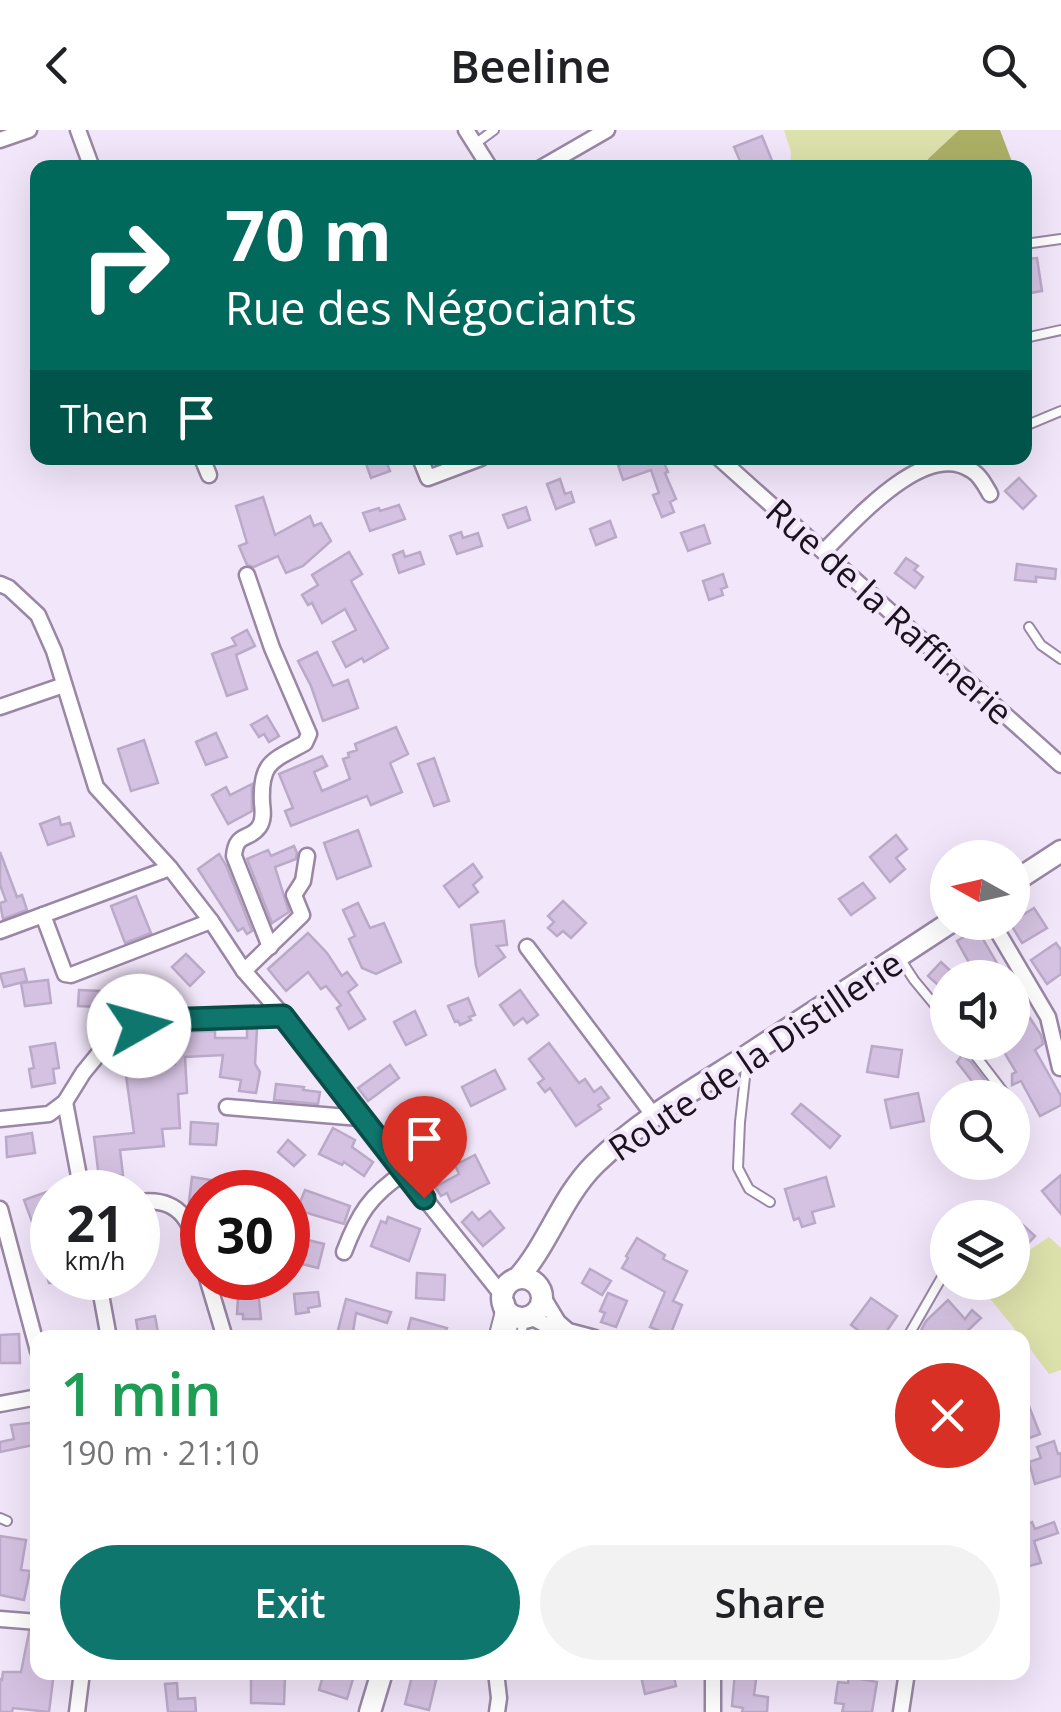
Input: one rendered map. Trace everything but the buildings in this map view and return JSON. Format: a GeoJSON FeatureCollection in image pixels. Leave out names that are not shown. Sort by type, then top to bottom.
{"type":"FeatureCollection","features":[{"type":"Feature","properties":{"kind":"street"},"geometry":{"type":"LineString","coordinates":[[0,140],[29,130]]}},
{"type":"Feature","properties":{"kind":"street"},"geometry":{"type":"LineString","coordinates":[[78,130],[89,160]]}},
{"type":"Feature","properties":{"kind":"street"},"geometry":{"type":"LineString","coordinates":[[466,130],[485,160]]}},
{"type":"Feature","properties":{"kind":"street"},"geometry":{"type":"LineString","coordinates":[[555,160],[607,130]]}},
{"type":"Feature","properties":{"kind":"street"},"geometry":{"type":"LineString","coordinates":[[205,465],[209,475]]}},
{"type":"Feature","properties":{"kind":"street"},"geometry":{"type":"LineString","coordinates":[[423,465],[428,478],[462,465]]}},
{"type":"Feature","properties":{"kind":"street","name":"Rue de la Raffinerie"},"geometry":{"type":"LineString","coordinates":[[728,465],[1061,765]]}},
{"type":"Feature","properties":{"kind":"street"},"geometry":{"type":"LineString","coordinates":[[824,552],[913,472],[934,465]]}},
{"type":"Feature","properties":{"kind":"street"},"geometry":{"type":"LineString","coordinates":[[962,465],[979,476],[990,494]]}},
{"type":"Feature","properties":{"kind":"street"},"geometry":{"type":"LineString","coordinates":[[247,575],[272,648],[309,734],[306,744],[274,760],[265,770],[261,782],[262,821],[258,830],[240,839],[235,847],[234,856],[270,947]]}},
{"type":"Feature","properties":{"kind":"street"},"geometry":{"type":"LineString","coordinates":[[0,584],[38,615],[54,651],[96,787],[170,868],[244,972],[283,1016],[484,1274],[508,1292],[514,1328]]}},
{"type":"Feature","properties":{"kind":"street"},"geometry":{"type":"LineString","coordinates":[[0,706],[64,685]]}},
{"type":"Feature","properties":{"kind":"street"},"geometry":{"type":"LineString","coordinates":[[1030,872],[1061,852]]}},
{"type":"Feature","properties":{"kind":"street"},"geometry":{"type":"LineString","coordinates":[[244,972],[302,915],[294,895],[303,881],[307,856]]}},
{"type":"Feature","properties":{"kind":"street"},"geometry":{"type":"LineString","coordinates":[[0,931],[170,868]]}},
{"type":"Feature","properties":{"kind":"street"},"geometry":{"type":"LineString","coordinates":[[43,915],[65,974],[71,975],[211,921]]}},
{"type":"Feature","properties":{"kind":"street","name":"Route de la Distillerie"},"geometry":{"type":"LineString","coordinates":[[508,1292],[540,1250],[574,1189],[597,1162],[654,1116],[930,936]]}},
{"type":"Feature","properties":{"kind":"street"},"geometry":{"type":"LineString","coordinates":[[1003,940],[1048,1017],[1060,1068]]}},
{"type":"Feature","properties":{"kind":"street"},"geometry":{"type":"LineString","coordinates":[[527,947],[654,1116]]}},
{"type":"Feature","properties":{"kind":"street"},"geometry":{"type":"LineString","coordinates":[[0,1119],[49,1114],[65,1102],[83,1072],[118,1030],[160,1020],[283,1016]]}},
{"type":"Feature","properties":{"kind":"street"},"geometry":{"type":"LineString","coordinates":[[65,1102],[78,1170]]}},
{"type":"Feature","properties":{"kind":"street"},"geometry":{"type":"LineString","coordinates":[[228,1107],[360,1118]]}},
{"type":"Feature","properties":{"kind":"street"},"geometry":{"type":"LineString","coordinates":[[344,1252],[360,1214],[377,1192],[404,1173]]}},
{"type":"Feature","properties":{"kind":"street"},"geometry":{"type":"LineString","coordinates":[[0,1209],[32,1330]]}},
{"type":"Feature","properties":{"kind":"street","name":"Route de la Distillerie"},"geometry":{"type":"LineString","coordinates":[[540,1250],[541,1291]]}},
{"type":"Feature","properties":{"kind":"street"},"geometry":{"type":"LineString","coordinates":[[508,1292],[531,1280],[566,1330]]}},
{"type":"Feature","properties":{"kind":"street"},"geometry":{"type":"LineString","coordinates":[[514,1328],[539,1308],[541,1291]]}},
{"type":"Feature","properties":{"kind":"street"},"geometry":{"type":"LineString","coordinates":[[102,1300],[108,1330]]}},
{"type":"Feature","properties":{"kind":"street"},"geometry":{"type":"LineString","coordinates":[[214,1300],[223,1330]]}},
{"type":"Feature","properties":{"kind":"street"},"geometry":{"type":"LineString","coordinates":[[514,1328],[546,1326],[566,1330]]}},
{"type":"Feature","properties":{"kind":"street"},"geometry":{"type":"LineString","coordinates":[[0,1404],[30,1398]]}},
{"type":"Feature","properties":{"kind":"street"},"geometry":{"type":"LineString","coordinates":[[0,1619],[30,1621]]}},
{"type":"Feature","properties":{"kind":"street"},"geometry":{"type":"LineString","coordinates":[[77,1712],[81,1680]]}},
{"type":"Feature","properties":{"kind":"street"},"geometry":{"type":"LineString","coordinates":[[370,1712],[380,1680]]}},
{"type":"Feature","properties":{"kind":"street"},"geometry":{"type":"LineString","coordinates":[[497,1680],[497,1712]]}},
{"type":"Feature","properties":{"kind":"street"},"geometry":{"type":"LineString","coordinates":[[713,1712],[714,1680]]}},
{"type":"Feature","properties":{"kind":"street"},"geometry":{"type":"LineString","coordinates":[[901,1712],[906,1680]]}},
{"type":"Feature","properties":{"kind":"lane"},"geometry":{"type":"LineString","coordinates":[[475,144],[494,130]]}},
{"type":"Feature","properties":{"kind":"lane"},"geometry":{"type":"LineString","coordinates":[[1032,243],[1061,239]]}},
{"type":"Feature","properties":{"kind":"lane"},"geometry":{"type":"LineString","coordinates":[[1032,336],[1061,330]]}},
{"type":"Feature","properties":{"kind":"lane"},"geometry":{"type":"LineString","coordinates":[[1032,423],[1061,411]]}},
{"type":"Feature","properties":{"kind":"lane"},"geometry":{"type":"LineString","coordinates":[[1029,627],[1041,644],[1061,659]]}},
{"type":"Feature","properties":{"kind":"lane"},"geometry":{"type":"LineString","coordinates":[[898,957],[930,999]]}},
{"type":"Feature","properties":{"kind":"lane"},"geometry":{"type":"LineString","coordinates":[[748,1054],[738,1168],[749,1189],[770,1202]]}},
{"type":"Feature","properties":{"kind":"lane"},"geometry":{"type":"LineString","coordinates":[[978,1060],[994,1080]]}},
{"type":"Feature","properties":{"kind":"lane"},"geometry":{"type":"LineString","coordinates":[[508,1292],[514,1328]]}},
{"type":"Feature","properties":{"kind":"lane"},"geometry":{"type":"LineString","coordinates":[[912,1330],[930,1298]]}},
{"type":"Feature","properties":{"kind":"green space"},"geometry":{"type":"Polygon","coordinates":[[[784,130],[959,130],[928,160],[790,160],[784,130]]]}},
{"type":"Feature","properties":{"kind":"green space"},"geometry":{"type":"Polygon","coordinates":[[[959,130],[1000,130],[1011,160],[928,160],[959,130]]]}},
{"type":"Feature","properties":{"kind":"green space"},"geometry":{"type":"Polygon","coordinates":[[[1049,1237],[1061,1248],[1061,1370],[1049,1374],[1030,1349],[1030,1330],[1015,1330],[991,1300],[1030,1300],[1030,1250],[1049,1237]]]}},
{"type":"Feature","properties":{"kind":"route"},"geometry":{"type":"LineString","coordinates":[[139,1026],[160,1020],[283,1016],[424,1198]]}}]}
